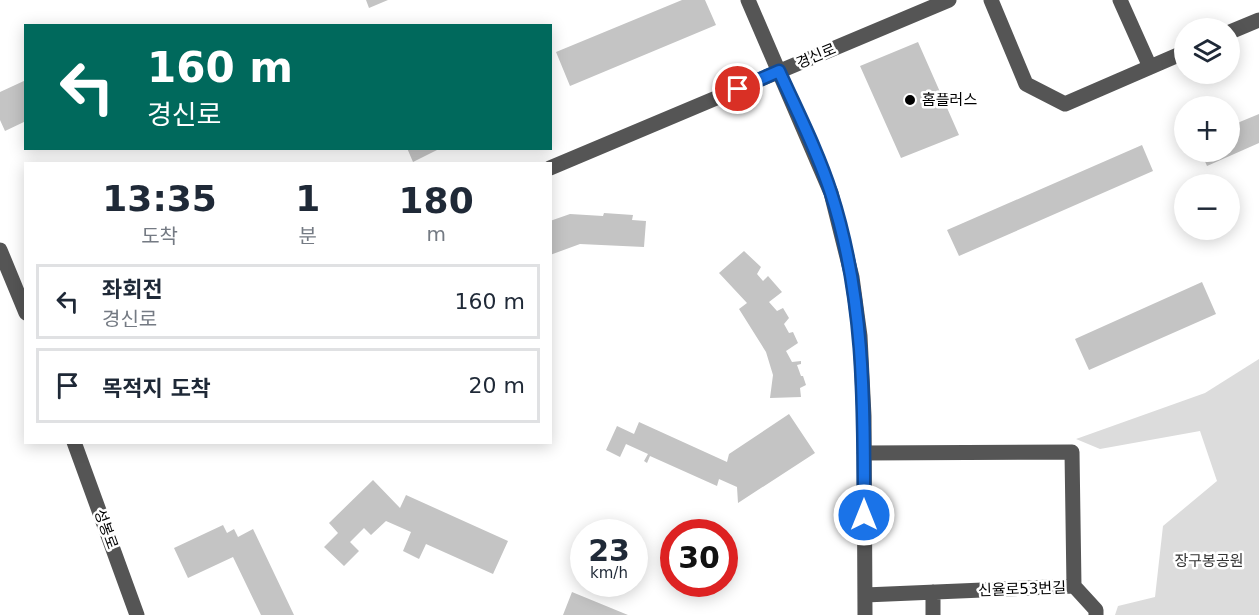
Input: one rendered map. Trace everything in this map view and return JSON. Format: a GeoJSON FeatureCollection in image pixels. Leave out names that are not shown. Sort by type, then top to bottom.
{"type":"FeatureCollection","features":[{"type":"Feature","properties":{"kind":"street"},"geometry":{"type":"LineString","coordinates":[[748,0],[831,193],[852,277],[860,336],[866,615]]}},
{"type":"Feature","properties":{"kind":"street","name":"경신로"},"geometry":{"type":"LineString","coordinates":[[552,167],[949,0]]}},
{"type":"Feature","properties":{"kind":"street"},"geometry":{"type":"LineString","coordinates":[[991,0],[1026,84],[1065,104],[1174,57]]}},
{"type":"Feature","properties":{"kind":"street"},"geometry":{"type":"LineString","coordinates":[[1120,0],[1150,67]]}},
{"type":"Feature","properties":{"kind":"street"},"geometry":{"type":"LineString","coordinates":[[1240,28],[1259,20]]}},
{"type":"Feature","properties":{"kind":"street"},"geometry":{"type":"LineString","coordinates":[[0,250],[24,308]]}},
{"type":"Feature","properties":{"kind":"street","name":"성봉로"},"geometry":{"type":"LineString","coordinates":[[75,444],[137,615]]}},
{"type":"Feature","properties":{"kind":"street"},"geometry":{"type":"LineString","coordinates":[[864,453],[1072,452],[1074,586]]}},
{"type":"Feature","properties":{"kind":"street","name":"신율로53번길"},"geometry":{"type":"LineString","coordinates":[[865,595],[1074,586],[1096,610],[1096,615]]}},
{"type":"Feature","properties":{"kind":"street"},"geometry":{"type":"LineString","coordinates":[[933,592],[933,615]]}},
{"type":"Feature","properties":{"kind":"green space","name":"장구봉공원"},"geometry":{"type":"Polygon","coordinates":[[[1259,359],[1259,615],[1115,615],[1118,606],[1155,597],[1163,526],[1217,481],[1200,431],[1100,449],[1076,439],[1205,393],[1259,359]]]}},
{"type":"Feature","properties":{"kind":"building"},"geometry":{"type":"Polygon","coordinates":[[[366,0],[388,0],[369,8],[366,0]]]}},
{"type":"Feature","properties":{"kind":"building"},"geometry":{"type":"Polygon","coordinates":[[[682,0],[705,0],[716,25],[570,86],[556,52],[682,0]]]}},
{"type":"Feature","properties":{"kind":"building","name":"홈플러스"},"geometry":{"type":"Polygon","coordinates":[[[918,42],[959,135],[901,158],[860,66],[918,42]]]}},
{"type":"Feature","properties":{"kind":"building"},"geometry":{"type":"Polygon","coordinates":[[[24,81],[24,122],[5,131],[0,120],[0,92],[24,81]]]}},
{"type":"Feature","properties":{"kind":"building"},"geometry":{"type":"Polygon","coordinates":[[[1259,114],[1259,143],[1240,151],[1240,122],[1259,114]]]}},
{"type":"Feature","properties":{"kind":"building"},"geometry":{"type":"Polygon","coordinates":[[[1142,145],[1153,171],[959,256],[947,230],[1142,145]]]}},
{"type":"Feature","properties":{"kind":"building"},"geometry":{"type":"Polygon","coordinates":[[[408,150],[437,150],[413,162],[408,150]]]}},
{"type":"Feature","properties":{"kind":"building"},"geometry":{"type":"Polygon","coordinates":[[[604,213],[633,215],[632,220],[646,221],[644,247],[580,244],[552,254],[552,220],[570,214],[603,216],[604,213]]]}},
{"type":"Feature","properties":{"kind":"building"},"geometry":{"type":"Polygon","coordinates":[[[744,251],[761,267],[757,274],[763,281],[768,276],[782,292],[769,302],[777,311],[783,308],[789,318],[784,324],[789,333],[793,332],[798,343],[786,351],[792,362],[801,361],[801,364],[797,365],[806,385],[800,388],[801,397],[770,398],[773,375],[766,352],[739,309],[747,303],[719,273],[744,251]]]}},
{"type":"Feature","properties":{"kind":"building"},"geometry":{"type":"Polygon","coordinates":[[[1202,282],[1216,314],[1089,370],[1075,339],[1202,282]]]}},
{"type":"Feature","properties":{"kind":"building"},"geometry":{"type":"Polygon","coordinates":[[[789,414],[815,453],[738,503],[737,487],[719,479],[717,486],[650,456],[647,463],[644,461],[648,454],[626,444],[620,457],[606,450],[617,426],[634,434],[639,422],[727,462],[729,454],[789,414]]]}},
{"type":"Feature","properties":{"kind":"building"},"geometry":{"type":"Polygon","coordinates":[[[373,480],[400,508],[406,495],[508,541],[493,574],[426,544],[419,559],[403,551],[411,532],[386,521],[371,535],[364,528],[350,542],[359,551],[344,566],[324,547],[338,533],[329,523],[373,480]]]}},
{"type":"Feature","properties":{"kind":"building"},"geometry":{"type":"Polygon","coordinates":[[[223,525],[227,533],[234,529],[238,537],[253,529],[294,615],[261,615],[233,557],[188,578],[174,548],[223,525]]]}},
{"type":"Feature","properties":{"kind":"building"},"geometry":{"type":"Polygon","coordinates":[[[570,597],[584,597],[628,615],[563,615],[570,597]]]}},
{"type":"Feature","properties":{"kind":"place","name":"홈플러스"},"geometry":{"type":"Point","coordinates":[910,100]}},
{"type":"Feature","properties":{"kind":"route"},"geometry":{"type":"LineString","coordinates":[[738,89],[779,71],[831,193],[852,277],[860,336],[864,416],[864,515]]}}]}
